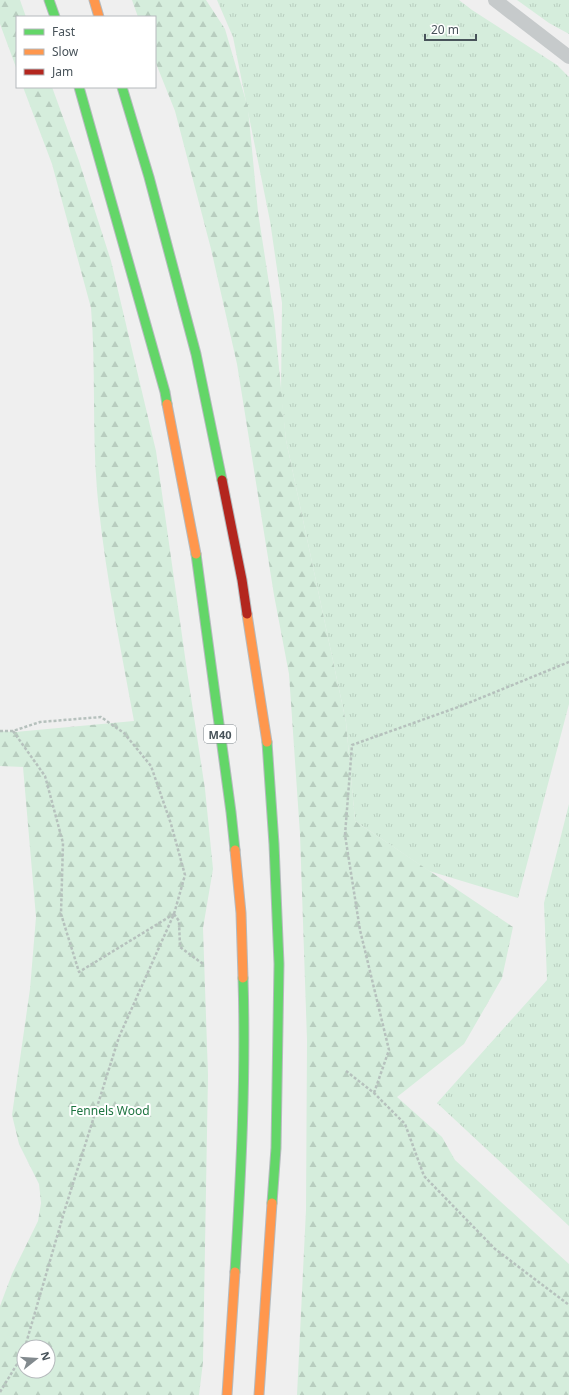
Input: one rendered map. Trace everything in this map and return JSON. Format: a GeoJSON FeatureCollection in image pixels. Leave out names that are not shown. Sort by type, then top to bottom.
{"type":"FeatureCollection","features":[{"type":"Feature","properties":{"kind":"highway"},"geometry":{"type":"LineString","coordinates":[[49,0],[55,16]]}},
{"type":"Feature","properties":{"kind":"highway"},"geometry":{"type":"LineString","coordinates":[[94,0],[100,16]]}},
{"type":"Feature","properties":{"kind":"highway","name":"M40"},"geometry":{"type":"LineString","coordinates":[[79,88],[165,392],[196,556],[231,812],[240,913],[244,1039],[242,1158],[227,1395]]}},
{"type":"Feature","properties":{"kind":"highway"},"geometry":{"type":"LineString","coordinates":[[122,88],[149,178],[196,354],[242,580],[267,741],[274,844],[278,964],[276,1148],[259,1395]]}},
{"type":"Feature","properties":{"kind":"street"},"geometry":{"type":"LineString","coordinates":[[495,0],[569,57]]}},
{"type":"Feature","properties":{"kind":"path"},"geometry":{"type":"LineString","coordinates":[[374,1093],[389,1050],[360,930],[345,835],[352,745],[461,706],[569,662]]}},
{"type":"Feature","properties":{"kind":"path"},"geometry":{"type":"LineString","coordinates":[[0,731],[13,731],[40,722],[101,717],[124,733],[151,766],[172,824],[185,876],[174,914],[119,1037],[65,1209],[27,1339]]}},
{"type":"Feature","properties":{"kind":"path"},"geometry":{"type":"LineString","coordinates":[[13,731],[45,776],[63,843],[61,914],[79,972],[174,914]]}},
{"type":"Feature","properties":{"kind":"path"},"geometry":{"type":"LineString","coordinates":[[174,914],[178,921],[180,947],[203,964]]}},
{"type":"Feature","properties":{"kind":"path"},"geometry":{"type":"LineString","coordinates":[[346,1071],[374,1093],[405,1124],[424,1176],[495,1249],[569,1305]]}},
{"type":"Feature","properties":{"kind":"path"},"geometry":{"type":"LineString","coordinates":[[0,1392],[16,1366]]}},
{"type":"Feature","properties":{"kind":"green space"},"geometry":{"type":"Polygon","coordinates":[[[0,0],[20,0],[26,16],[16,16],[16,67],[0,24],[0,0]]]}},
{"type":"Feature","properties":{"kind":"green space"},"geometry":{"type":"Polygon","coordinates":[[[132,0],[206,0],[225,29],[248,108],[258,212],[274,316],[286,440],[346,722],[355,821],[513,927],[502,978],[464,1044],[397,1097],[442,1137],[455,1160],[569,1264],[569,1395],[297,1395],[306,1210],[307,1040],[300,834],[289,674],[274,595],[237,364],[211,249],[175,111],[156,64],[156,16],[138,16],[132,0]]]}},
{"type":"Feature","properties":{"kind":"green space"},"geometry":{"type":"Polygon","coordinates":[[[217,0],[459,0],[557,65],[569,77],[569,704],[518,898],[429,871],[355,821],[346,722],[286,440],[281,394],[282,303],[270,221],[233,37],[217,0]]]}},
{"type":"Feature","properties":{"kind":"green space"},"geometry":{"type":"Polygon","coordinates":[[[517,0],[569,0],[569,34],[549,23],[517,0]]]}},
{"type":"Feature","properties":{"kind":"green space","name":"Fennels Wood"},"geometry":{"type":"Polygon","coordinates":[[[23,88],[52,88],[79,161],[111,261],[156,451],[205,789],[213,869],[203,928],[208,1075],[203,1362],[199,1395],[0,1395],[0,1306],[12,1274],[38,1221],[41,1203],[39,1184],[19,1144],[12,1115],[30,989],[36,917],[23,767],[0,766],[0,731],[15,732],[134,721],[113,606],[100,519],[95,444],[91,308],[52,164],[23,88]]]}},
{"type":"Feature","properties":{"kind":"green space"},"geometry":{"type":"Polygon","coordinates":[[[569,804],[569,1226],[437,1103],[547,980],[544,903],[569,804]]]}},
{"type":"Feature","properties":{"kind":"traffic: fast"},"geometry":{"type":"LineString","coordinates":[[49,0],[55,16]]}},
{"type":"Feature","properties":{"kind":"traffic: fast"},"geometry":{"type":"LineString","coordinates":[[79,88],[165,392],[167,404]]}},
{"type":"Feature","properties":{"kind":"traffic: fast"},"geometry":{"type":"LineString","coordinates":[[122,88],[149,177],[196,354],[222,480]]}},
{"type":"Feature","properties":{"kind":"traffic: fast"},"geometry":{"type":"LineString","coordinates":[[196,554],[235,850]]}},
{"type":"Feature","properties":{"kind":"traffic: fast"},"geometry":{"type":"LineString","coordinates":[[267,742],[274,844],[279,964],[276,1148],[272,1203]]}},
{"type":"Feature","properties":{"kind":"traffic: fast"},"geometry":{"type":"LineString","coordinates":[[235,1272],[244,1052],[243,978]]}},
{"type":"Feature","properties":{"kind":"traffic: slow"},"geometry":{"type":"LineString","coordinates":[[94,0],[99,16]]}},
{"type":"Feature","properties":{"kind":"traffic: slow"},"geometry":{"type":"LineString","coordinates":[[167,404],[196,554]]}},
{"type":"Feature","properties":{"kind":"traffic: slow"},"geometry":{"type":"LineString","coordinates":[[247,614],[267,742]]}},
{"type":"Feature","properties":{"kind":"traffic: slow"},"geometry":{"type":"LineString","coordinates":[[235,850],[241,913],[243,978]]}},
{"type":"Feature","properties":{"kind":"traffic: slow"},"geometry":{"type":"LineString","coordinates":[[259,1395],[272,1203]]}},
{"type":"Feature","properties":{"kind":"traffic: slow"},"geometry":{"type":"LineString","coordinates":[[227,1395],[235,1272]]}},
{"type":"Feature","properties":{"kind":"traffic: jam"},"geometry":{"type":"LineString","coordinates":[[222,480],[242,580],[247,614]]}}]}
